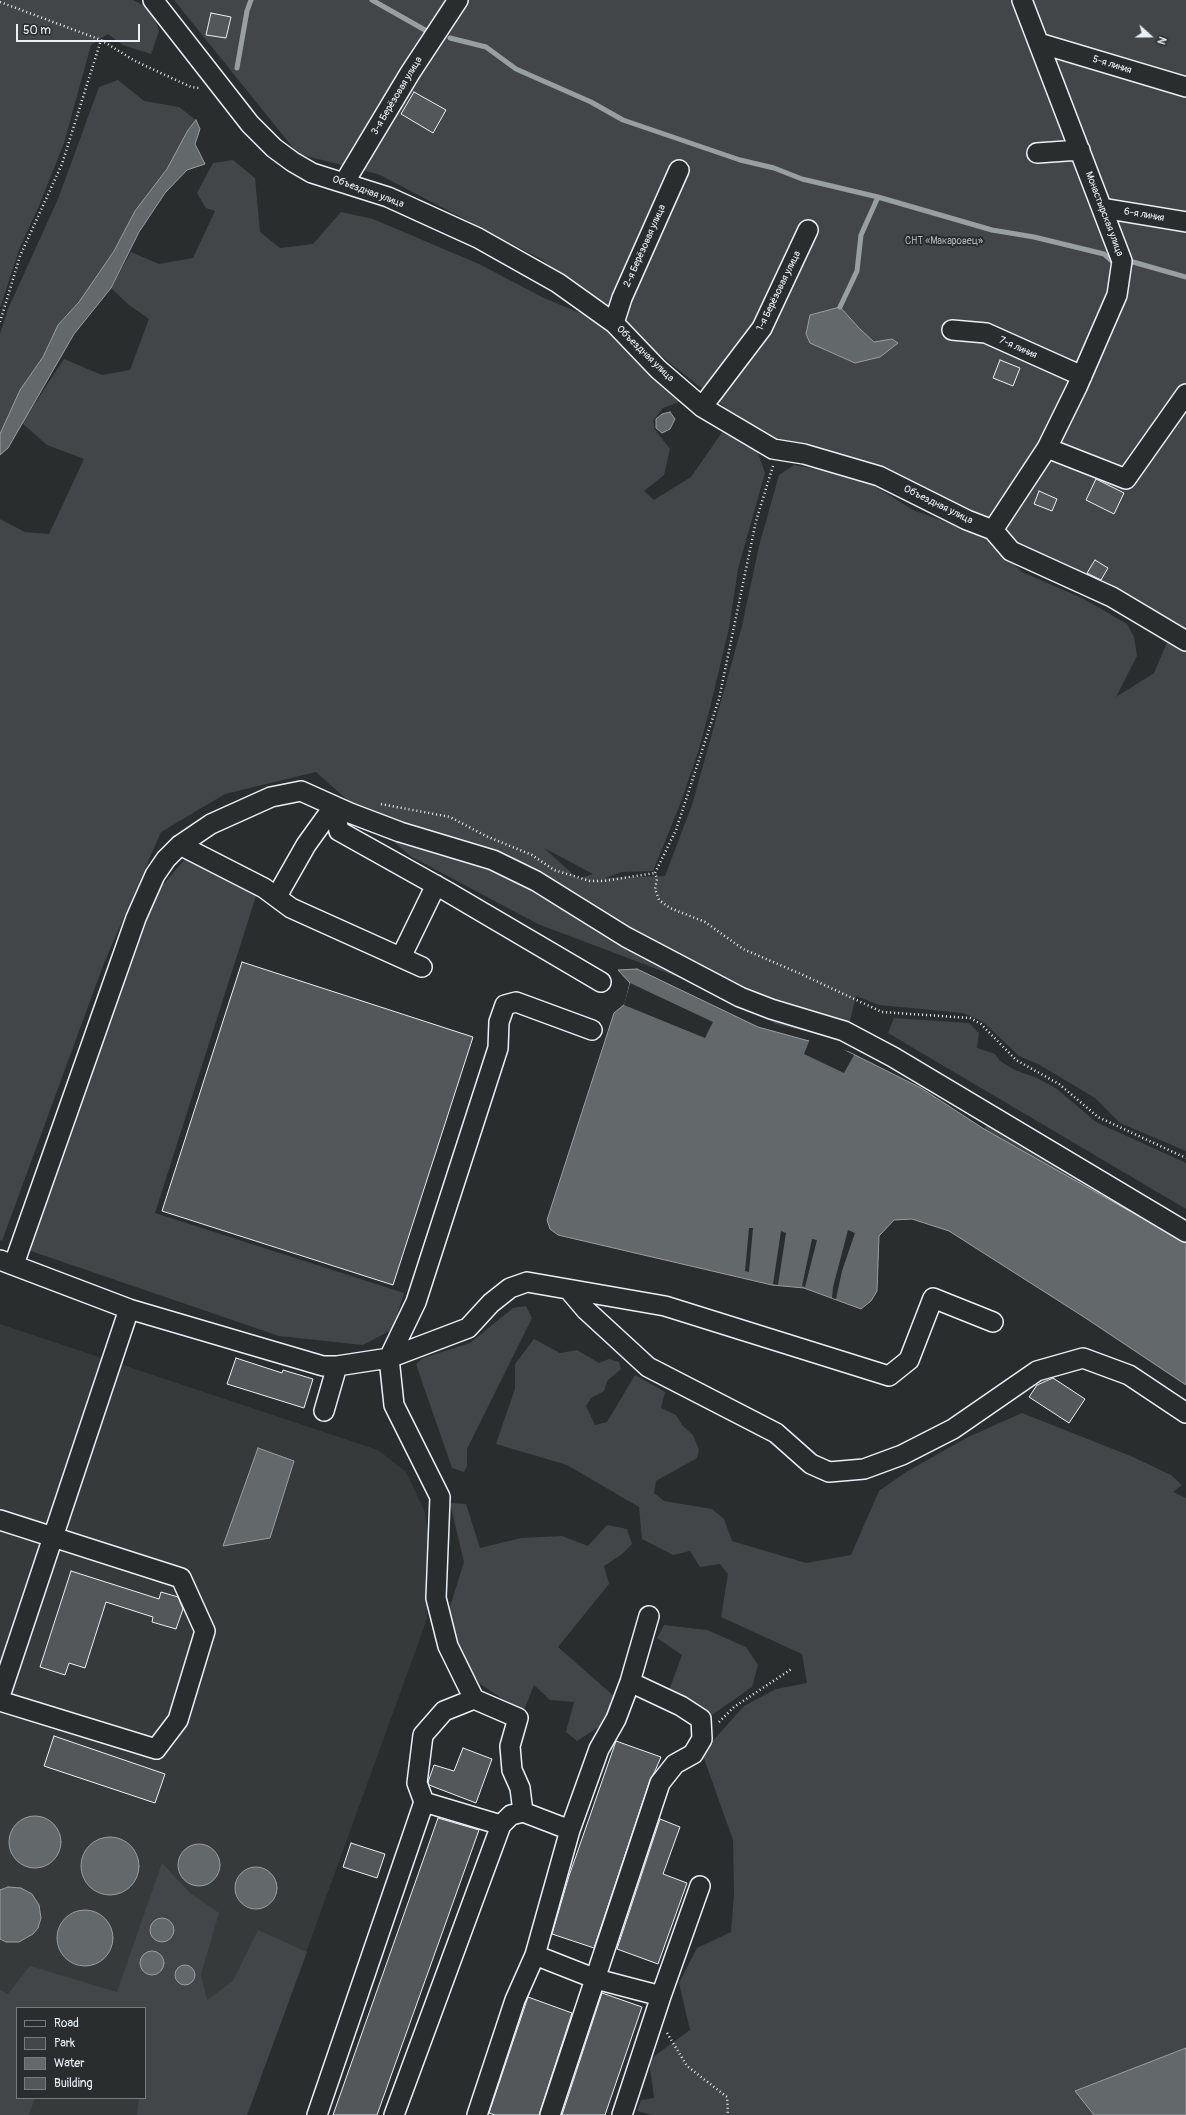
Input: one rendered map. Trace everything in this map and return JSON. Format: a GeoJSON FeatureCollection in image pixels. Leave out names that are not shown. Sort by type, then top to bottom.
{"type":"FeatureCollection","features":[{"type":"Feature","properties":{"kind":"street","name":"Объездная улица"},"geometry":{"type":"LineString","coordinates":[[152,0],[226,91],[250,124],[274,148],[293,162],[312,173],[388,197],[478,238],[558,283],[614,324],[658,369],[702,407],[773,449],[804,454],[879,476],[967,520],[993,530],[1011,551],[1112,597],[1186,641]]}},
{"type":"Feature","properties":{"kind":"street","name":"Монастырская улица"},"geometry":{"type":"LineString","coordinates":[[993,530],[1047,448],[1082,376],[1117,295],[1122,260],[1022,0]]}},
{"type":"Feature","properties":{"kind":"street","name":"3-я Берёзовая улица"},"geometry":{"type":"LineString","coordinates":[[344,183],[410,73],[454,5]]}},
{"type":"Feature","properties":{"kind":"street","name":"5-я линия"},"geometry":{"type":"LineString","coordinates":[[1039,43],[1186,87]]}},
{"type":"Feature","properties":{"kind":"street"},"geometry":{"type":"LineString","coordinates":[[1037,154],[1080,150]]}},
{"type":"Feature","properties":{"kind":"street","name":"2-я Берёзовая улица"},"geometry":{"type":"LineString","coordinates":[[614,324],[622,298],[679,170]]}},
{"type":"Feature","properties":{"kind":"street","name":"6-я линия"},"geometry":{"type":"LineString","coordinates":[[1102,208],[1186,222]]}},
{"type":"Feature","properties":{"kind":"street","name":"1-я Берёзовая улица"},"geometry":{"type":"LineString","coordinates":[[702,407],[762,328],[808,230]]}},
{"type":"Feature","properties":{"kind":"street","name":"7-я линия"},"geometry":{"type":"LineString","coordinates":[[952,330],[986,333],[1082,376]]}},
{"type":"Feature","properties":{"kind":"street"},"geometry":{"type":"LineString","coordinates":[[1047,448],[1126,479],[1186,394]]}},
{"type":"Feature","properties":{"kind":"street"},"geometry":{"type":"LineString","coordinates":[[992,1322],[933,1298],[909,1360],[889,1376],[665,1306],[527,1282],[510,1288],[491,1304],[468,1328],[389,1358],[338,1366],[323,1366],[130,1309],[7,1262],[136,918],[155,875],[166,859],[180,845],[211,824],[270,797],[301,790],[334,806],[400,832],[493,860],[536,880],[626,937],[740,997],[771,1009],[844,1031],[893,1057],[1186,1232]]}},
{"type":"Feature","properties":{"kind":"street"},"geometry":{"type":"LineString","coordinates":[[334,806],[339,831],[436,884],[601,982]]}},
{"type":"Feature","properties":{"kind":"street"},"geometry":{"type":"LineString","coordinates":[[277,896],[306,845],[334,806]]}},
{"type":"Feature","properties":{"kind":"street"},"geometry":{"type":"LineString","coordinates":[[180,845],[277,896],[291,908],[422,967]]}},
{"type":"Feature","properties":{"kind":"street"},"geometry":{"type":"LineString","coordinates":[[401,957],[436,884]]}},
{"type":"Feature","properties":{"kind":"street"},"geometry":{"type":"LineString","coordinates":[[523,1812],[520,1788],[512,1770],[510,1746],[518,1718],[474,1699],[448,1646],[436,1598],[440,1496],[394,1405],[389,1358],[416,1302],[498,1048],[499,1022],[505,1005],[516,1002],[592,1030]]}},
{"type":"Feature","properties":{"kind":"street"},"geometry":{"type":"LineString","coordinates":[[569,1290],[586,1310],[648,1367],[776,1433],[811,1464],[829,1472],[864,1469],[902,1455],[953,1429],[1037,1371],[1083,1358],[1129,1375],[1186,1413]]}},
{"type":"Feature","properties":{"kind":"street"},"geometry":{"type":"LineString","coordinates":[[0,1696],[130,1309]]}},
{"type":"Feature","properties":{"kind":"street"},"geometry":{"type":"LineString","coordinates":[[324,1411],[338,1366]]}},
{"type":"Feature","properties":{"kind":"street"},"geometry":{"type":"LineString","coordinates":[[0,1520],[181,1578],[205,1631],[178,1720],[156,1749],[0,1701]]}},
{"type":"Feature","properties":{"kind":"street"},"geometry":{"type":"LineString","coordinates":[[477,2115],[515,2000],[535,1955],[570,1830],[599,1749],[616,1719],[630,1682],[649,1616]]}},
{"type":"Feature","properties":{"kind":"street"},"geometry":{"type":"LineString","coordinates":[[550,2115],[660,1783],[675,1764],[694,1754],[702,1739],[701,1719],[681,1706],[630,1682]]}},
{"type":"Feature","properties":{"kind":"street"},"geometry":{"type":"LineString","coordinates":[[316,2115],[424,1802],[417,1782],[423,1735],[444,1711],[474,1699]]}},
{"type":"Feature","properties":{"kind":"street"},"geometry":{"type":"LineString","coordinates":[[424,1802],[501,1825]]}},
{"type":"Feature","properties":{"kind":"street"},"geometry":{"type":"LineString","coordinates":[[394,2115],[501,1825],[511,1816],[523,1812],[570,1830]]}},
{"type":"Feature","properties":{"kind":"street"},"geometry":{"type":"LineString","coordinates":[[622,2115],[658,2004],[700,1886]]}},
{"type":"Feature","properties":{"kind":"street"},"geometry":{"type":"LineString","coordinates":[[535,1955],[658,2004]]}},
{"type":"Feature","properties":{"kind":"path"},"geometry":{"type":"LineString","coordinates":[[0,2],[101,40],[135,61],[191,87],[226,91]]}},
{"type":"Feature","properties":{"kind":"path"},"geometry":{"type":"LineString","coordinates":[[0,322],[20,256],[62,164],[101,40]]}},
{"type":"Feature","properties":{"kind":"path"},"geometry":{"type":"LineString","coordinates":[[773,449],[773,466],[756,521],[719,699],[676,830],[656,873],[657,879],[655,889],[659,900],[670,908],[705,922],[743,949],[882,1012],[970,1018],[981,1024],[1016,1060],[1059,1084],[1098,1117],[1186,1158]]}},
{"type":"Feature","properties":{"kind":"path"},"geometry":{"type":"LineString","coordinates":[[377,804],[450,817],[486,836],[532,855],[554,870],[590,881],[604,881],[656,873]]}},
{"type":"Feature","properties":{"kind":"path"},"geometry":{"type":"LineString","coordinates":[[702,1739],[734,1707],[793,1668]]}},
{"type":"Feature","properties":{"kind":"path"},"geometry":{"type":"LineString","coordinates":[[658,2004],[687,2066],[727,2097],[728,2115]]}},
{"type":"Feature","properties":{"kind":"shaded area"},"geometry":{"type":"Polygon","coordinates":[[[0,1324],[378,1450],[406,1472],[424,1510],[432,1553],[427,1619],[247,2115],[0,2115],[0,1324]]]}},
{"type":"Feature","properties":{"kind":"green space"},"geometry":{"type":"Polygon","coordinates":[[[0,0],[133,0],[152,10],[159,31],[151,54],[123,45],[108,34],[91,45],[64,143],[38,208],[20,247],[0,308],[0,0]]]}},
{"type":"Feature","properties":{"kind":"green space","name":"СНТ «Макаровец»"},"geometry":{"type":"Polygon","coordinates":[[[174,0],[1186,0],[1186,1151],[1120,1123],[1095,1098],[1038,1064],[1019,1056],[983,1022],[963,1013],[879,1005],[856,996],[849,1025],[824,1036],[776,1024],[715,991],[538,924],[410,856],[316,772],[225,794],[161,832],[104,963],[2,1241],[0,1240],[0,519],[25,532],[49,534],[84,459],[47,445],[22,423],[64,359],[102,375],[130,370],[149,319],[129,305],[111,288],[131,252],[159,264],[193,258],[215,211],[206,208],[197,193],[213,163],[233,160],[255,178],[260,232],[280,248],[313,244],[341,212],[373,219],[479,264],[544,298],[611,326],[687,399],[663,408],[653,421],[655,430],[670,449],[664,475],[644,491],[654,500],[691,477],[725,428],[758,453],[765,473],[738,569],[729,628],[710,708],[699,749],[681,802],[653,871],[622,872],[605,878],[665,876],[692,805],[742,626],[759,546],[779,475],[794,465],[860,477],[913,510],[985,536],[1022,572],[1084,599],[1127,624],[1134,637],[1137,656],[1116,697],[1154,673],[1174,626],[1024,548],[982,516],[773,446],[541,259],[378,174],[298,154],[174,0]],[[544,848],[578,879],[593,874],[544,848]]]}},
{"type":"Feature","properties":{"kind":"green space"},"geometry":{"type":"Polygon","coordinates":[[[118,80],[144,101],[179,107],[196,120],[188,130],[167,169],[135,211],[114,251],[79,302],[58,325],[43,357],[20,390],[0,434],[0,334],[8,309],[58,199],[99,87],[118,80]]]}},
{"type":"Feature","properties":{"kind":"green space"},"geometry":{"type":"Polygon","coordinates":[[[185,859],[256,896],[155,1213],[404,1293],[393,1329],[363,1345],[279,1336],[28,1250],[157,892],[185,859]]]}},
{"type":"Feature","properties":{"kind":"green space"},"geometry":{"type":"Polygon","coordinates":[[[894,1018],[969,1023],[979,1033],[977,1048],[995,1054],[1000,1061],[1015,1070],[1037,1078],[1057,1089],[1096,1122],[1186,1163],[1186,1209],[888,1033],[894,1018]]]}},
{"type":"Feature","properties":{"kind":"green space"},"geometry":{"type":"Polygon","coordinates":[[[992,1117],[1186,1232],[1186,1243],[984,1129],[992,1117]]]}},
{"type":"Feature","properties":{"kind":"green space"},"geometry":{"type":"Polygon","coordinates":[[[526,1306],[532,1318],[467,1449],[467,1466],[464,1472],[452,1468],[416,1364],[423,1358],[470,1343],[513,1308],[526,1306]]]}},
{"type":"Feature","properties":{"kind":"green space"},"geometry":{"type":"Polygon","coordinates":[[[534,1339],[560,1353],[577,1350],[599,1363],[609,1359],[619,1362],[621,1369],[607,1381],[604,1391],[591,1398],[586,1406],[595,1425],[607,1422],[635,1375],[665,1392],[661,1408],[676,1415],[682,1425],[693,1435],[699,1450],[697,1458],[656,1481],[654,1493],[664,1501],[712,1509],[724,1519],[732,1541],[806,1563],[851,1555],[879,1491],[906,1472],[966,1438],[1022,1413],[1133,1457],[1171,1475],[1182,1485],[1173,1492],[1186,1498],[1186,2115],[651,2115],[637,2111],[641,2100],[654,2098],[649,2060],[690,2030],[679,1983],[697,1948],[731,1932],[734,1894],[733,1840],[702,1753],[744,1706],[776,1689],[807,1683],[802,1654],[721,1617],[728,1574],[720,1564],[700,1567],[690,1551],[673,1555],[642,1539],[639,1507],[567,1465],[496,1444],[515,1389],[515,1364],[534,1339]]]}},
{"type":"Feature","properties":{"kind":"green space"},"geometry":{"type":"Polygon","coordinates":[[[450,1503],[466,1504],[480,1548],[521,1538],[562,1536],[588,1546],[607,1525],[627,1529],[632,1544],[621,1555],[604,1566],[609,1584],[558,1647],[616,1698],[605,1723],[577,1741],[566,1732],[574,1702],[550,1700],[534,1685],[523,1713],[479,1683],[454,1645],[447,1616],[464,1562],[450,1503]]]}},
{"type":"Feature","properties":{"kind":"green space"},"geometry":{"type":"Polygon","coordinates":[[[664,1625],[707,1630],[746,1647],[758,1665],[752,1687],[709,1717],[668,1693],[682,1655],[657,1638],[664,1625]]]}},
{"type":"Feature","properties":{"kind":"green space"},"geometry":{"type":"Polygon","coordinates":[[[162,1863],[190,1893],[219,1913],[201,1974],[207,2000],[233,1981],[258,1930],[307,1952],[247,2115],[137,2115],[139,2099],[146,2099],[146,2007],[16,2007],[16,2099],[35,2099],[29,2115],[0,2115],[0,1990],[8,1994],[30,1966],[117,1992],[162,1863]]]}},
{"type":"Feature","properties":{"kind":"water"},"geometry":{"type":"Polygon","coordinates":[[[196,120],[200,129],[195,144],[205,164],[187,170],[165,193],[139,232],[111,288],[74,334],[8,448],[0,455],[0,434],[20,390],[43,357],[58,325],[79,302],[114,251],[135,211],[167,169],[188,130],[196,120]]]}},
{"type":"Feature","properties":{"kind":"water"},"geometry":{"type":"Polygon","coordinates":[[[840,307],[874,342],[892,339],[898,343],[880,357],[855,363],[810,343],[806,334],[810,315],[840,307]]]}},
{"type":"Feature","properties":{"kind":"water"},"geometry":{"type":"Polygon","coordinates":[[[670,412],[675,419],[670,429],[662,433],[656,428],[656,419],[662,414],[670,412]]]}},
{"type":"Feature","properties":{"kind":"water"},"geometry":{"type":"Polygon","coordinates":[[[637,969],[758,1027],[849,1052],[921,1088],[984,1129],[1186,1243],[1186,1385],[1084,1317],[949,1231],[912,1219],[894,1220],[879,1236],[877,1291],[871,1301],[861,1309],[804,1288],[772,1285],[558,1235],[550,1229],[547,1220],[614,1013],[625,1004],[630,983],[618,970],[637,969]]]}},
{"type":"Feature","properties":{"kind":"water"},"geometry":{"type":"Polygon","coordinates":[[[258,1448],[294,1461],[270,1538],[223,1546],[258,1448]]]}},
{"type":"Feature","properties":{"kind":"water"},"geometry":{"type":"Polygon","coordinates":[[[30,1816],[40,1816],[54,1823],[61,1837],[61,1847],[54,1861],[40,1868],[30,1868],[20,1864],[13,1857],[9,1847],[9,1837],[13,1827],[20,1820],[30,1816]]]}},
{"type":"Feature","properties":{"kind":"water"},"geometry":{"type":"Polygon","coordinates":[[[104,1837],[116,1837],[131,1845],[139,1860],[139,1872],[131,1887],[116,1895],[104,1895],[89,1887],[81,1872],[81,1860],[89,1845],[104,1837]]]}},
{"type":"Feature","properties":{"kind":"water"},"geometry":{"type":"Polygon","coordinates":[[[199,1844],[214,1850],[220,1865],[214,1880],[199,1886],[184,1880],[178,1865],[184,1850],[199,1844]]]}},
{"type":"Feature","properties":{"kind":"water"},"geometry":{"type":"Polygon","coordinates":[[[252,1867],[260,1867],[271,1873],[277,1884],[277,1892],[271,1903],[260,1909],[252,1909],[241,1903],[235,1892],[235,1884],[241,1873],[252,1867]]]}},
{"type":"Feature","properties":{"kind":"water"},"geometry":{"type":"Polygon","coordinates":[[[8,1887],[21,1888],[32,1894],[39,1905],[41,1918],[38,1928],[33,1934],[19,1942],[6,1942],[0,1939],[0,1890],[8,1887]]]}},
{"type":"Feature","properties":{"kind":"water"},"geometry":{"type":"Polygon","coordinates":[[[79,1910],[91,1910],[101,1914],[109,1922],[113,1932],[113,1944],[109,1954],[101,1962],[91,1966],[79,1966],[69,1962],[61,1954],[57,1944],[57,1932],[61,1922],[69,1914],[79,1910]]]}},
{"type":"Feature","properties":{"kind":"water"},"geometry":{"type":"Polygon","coordinates":[[[162,1918],[171,1921],[174,1930],[171,1939],[162,1942],[153,1939],[150,1930],[153,1921],[162,1918]]]}},
{"type":"Feature","properties":{"kind":"water"},"geometry":{"type":"Polygon","coordinates":[[[152,1951],[157,1952],[163,1958],[163,1968],[157,1974],[152,1975],[147,1974],[141,1968],[140,1963],[141,1958],[147,1952],[152,1951]]]}},
{"type":"Feature","properties":{"kind":"water"},"geometry":{"type":"Polygon","coordinates":[[[181,1965],[189,1965],[195,1971],[195,1979],[189,1985],[181,1985],[175,1979],[175,1971],[181,1965]]]}},
{"type":"Feature","properties":{"kind":"water"},"geometry":{"type":"Polygon","coordinates":[[[1186,2048],[1186,2115],[1094,2115],[1075,2091],[1186,2048]]]}},
{"type":"Feature","properties":{"kind":"pier"},"geometry":{"type":"Polygon","coordinates":[[[630,983],[713,1022],[705,1038],[624,1005],[630,983]]]}},
{"type":"Feature","properties":{"kind":"pier"},"geometry":{"type":"Polygon","coordinates":[[[810,1039],[840,1048],[854,1055],[844,1073],[804,1054],[810,1039]]]}},
{"type":"Feature","properties":{"kind":"pier"},"geometry":{"type":"Polygon","coordinates":[[[749,1228],[753,1228],[749,1272],[745,1271],[749,1228]]]}},
{"type":"Feature","properties":{"kind":"pier"},"geometry":{"type":"Polygon","coordinates":[[[848,1230],[855,1233],[842,1271],[836,1299],[832,1298],[833,1287],[848,1230]]]}},
{"type":"Feature","properties":{"kind":"pier"},"geometry":{"type":"Polygon","coordinates":[[[781,1231],[786,1233],[778,1285],[773,1284],[781,1231]]]}},
{"type":"Feature","properties":{"kind":"pier"},"geometry":{"type":"Polygon","coordinates":[[[812,1239],[817,1240],[805,1287],[802,1286],[812,1239]]]}},
{"type":"Feature","properties":{"kind":"building"},"geometry":{"type":"Polygon","coordinates":[[[211,13],[231,17],[226,38],[206,35],[211,13]]]}},
{"type":"Feature","properties":{"kind":"building"},"geometry":{"type":"Polygon","coordinates":[[[414,92],[446,110],[433,133],[401,114],[414,92]]]}},
{"type":"Feature","properties":{"kind":"building"},"geometry":{"type":"Polygon","coordinates":[[[1000,360],[1020,368],[1013,386],[993,378],[1000,360]]]}},
{"type":"Feature","properties":{"kind":"building"},"geometry":{"type":"Polygon","coordinates":[[[1096,479],[1124,493],[1114,514],[1086,500],[1096,479]]]}},
{"type":"Feature","properties":{"kind":"building"},"geometry":{"type":"Polygon","coordinates":[[[1039,491],[1057,499],[1052,511],[1034,504],[1039,491]]]}},
{"type":"Feature","properties":{"kind":"building"},"geometry":{"type":"Polygon","coordinates":[[[1095,560],[1108,568],[1101,580],[1087,573],[1095,560]]]}},
{"type":"Feature","properties":{"kind":"building"},"geometry":{"type":"Polygon","coordinates":[[[242,962],[473,1037],[393,1285],[162,1211],[242,962]]]}},
{"type":"Feature","properties":{"kind":"building"},"geometry":{"type":"Polygon","coordinates":[[[236,1358],[282,1373],[283,1370],[313,1379],[304,1408],[227,1384],[236,1358]]]}},
{"type":"Feature","properties":{"kind":"building"},"geometry":{"type":"Polygon","coordinates":[[[1053,1378],[1085,1399],[1069,1423],[1029,1397],[1037,1385],[1053,1378]]]}},
{"type":"Feature","properties":{"kind":"building"},"geometry":{"type":"Polygon","coordinates":[[[71,1571],[159,1599],[161,1592],[178,1597],[183,1609],[176,1629],[152,1622],[153,1617],[106,1602],[85,1668],[69,1663],[65,1675],[40,1667],[71,1571]]]}},
{"type":"Feature","properties":{"kind":"building"},"geometry":{"type":"Polygon","coordinates":[[[54,1736],[165,1774],[155,1803],[44,1766],[54,1736]]]}},
{"type":"Feature","properties":{"kind":"building"},"geometry":{"type":"Polygon","coordinates":[[[616,1741],[661,1757],[650,1780],[594,1948],[552,1934],[569,1876],[616,1741]]]}},
{"type":"Feature","properties":{"kind":"building"},"geometry":{"type":"Polygon","coordinates":[[[463,1748],[492,1759],[476,1803],[429,1785],[428,1782],[434,1765],[454,1771],[463,1748]]]}},
{"type":"Feature","properties":{"kind":"building"},"geometry":{"type":"Polygon","coordinates":[[[438,1818],[479,1830],[377,2115],[333,2115],[438,1818]]]}},
{"type":"Feature","properties":{"kind":"building"},"geometry":{"type":"Polygon","coordinates":[[[660,1819],[680,1827],[663,1874],[687,1883],[658,1964],[617,1949],[660,1819]]]}},
{"type":"Feature","properties":{"kind":"building"},"geometry":{"type":"Polygon","coordinates":[[[351,1843],[385,1854],[377,1878],[343,1867],[351,1843]]]}},
{"type":"Feature","properties":{"kind":"building"},"geometry":{"type":"Polygon","coordinates":[[[602,1993],[642,2007],[605,2115],[562,2115],[602,1993]]]}},
{"type":"Feature","properties":{"kind":"building"},"geometry":{"type":"Polygon","coordinates":[[[528,1997],[572,2013],[539,2115],[495,2115],[489,2113],[528,1997]]]}},
{"type":"Feature","properties":{"kind":"waterway"},"geometry":{"type":"LineString","coordinates":[[237,68],[247,11],[251,0]]}},
{"type":"Feature","properties":{"kind":"waterway"},"geometry":{"type":"LineString","coordinates":[[372,0],[425,30]]}},
{"type":"Feature","properties":{"kind":"waterway"},"geometry":{"type":"LineString","coordinates":[[450,38],[486,47],[516,69],[591,102],[623,120],[740,160],[774,168],[802,179],[878,197]]}},
{"type":"Feature","properties":{"kind":"waterway"},"geometry":{"type":"LineString","coordinates":[[840,307],[857,271],[861,235],[878,197],[992,230],[1034,237],[1104,254],[1114,263]]}},
{"type":"Feature","properties":{"kind":"waterway"},"geometry":{"type":"LineString","coordinates":[[1133,262],[1186,277]]}}]}
